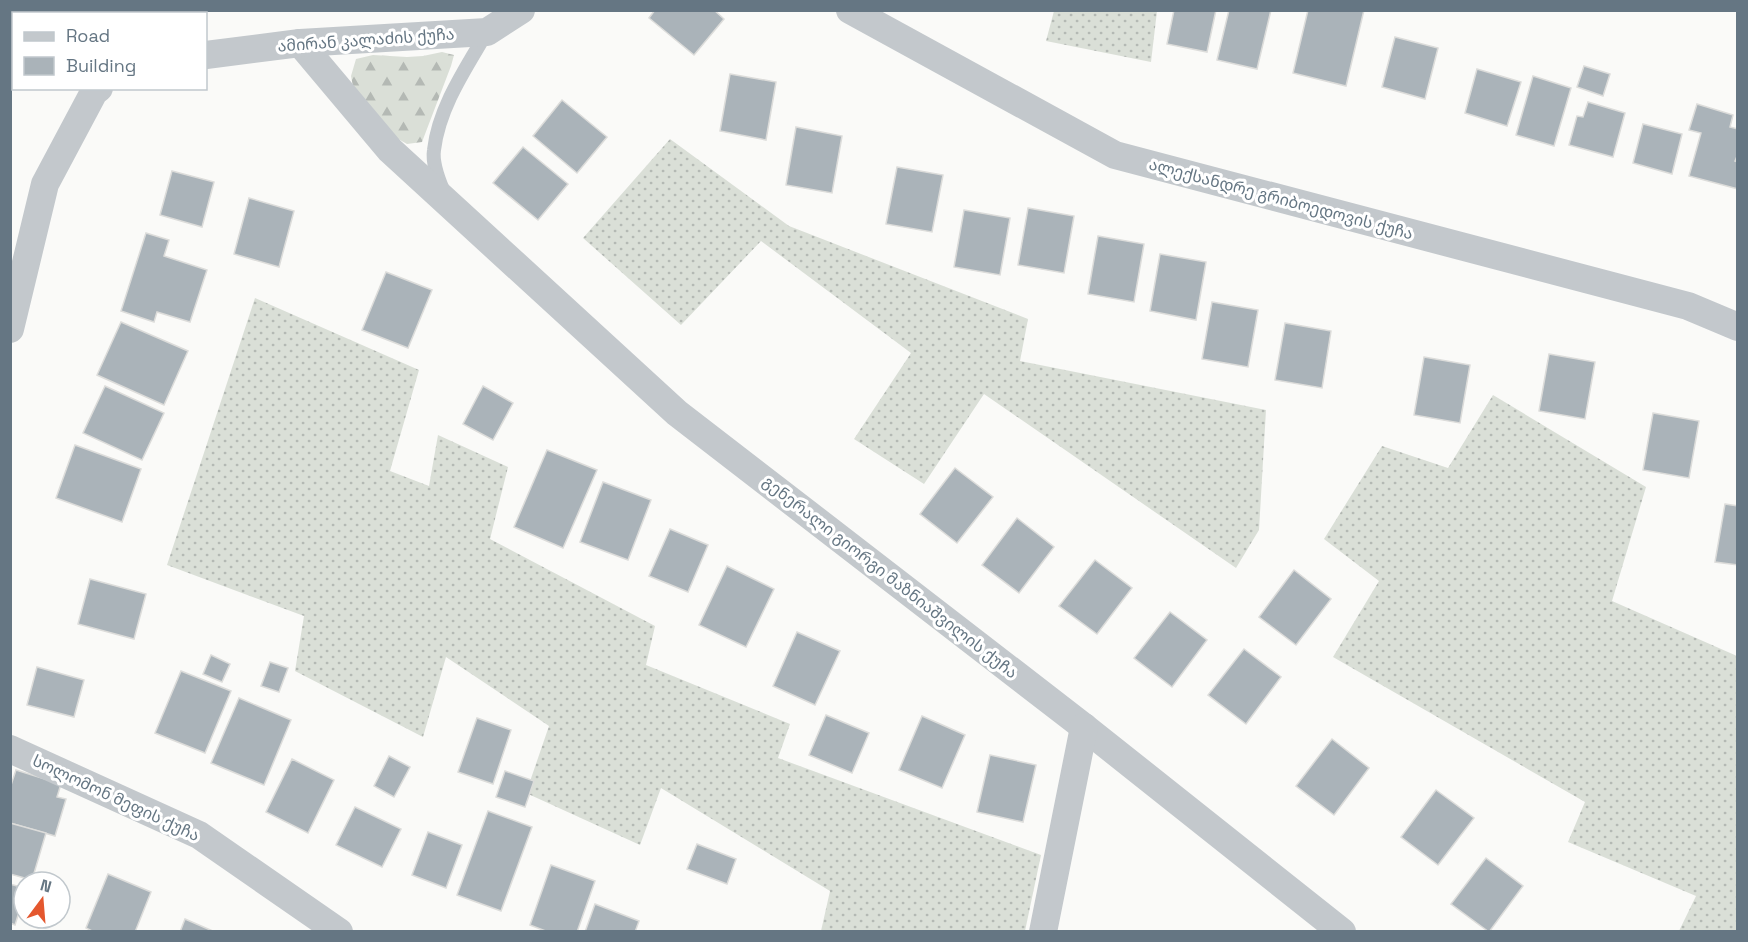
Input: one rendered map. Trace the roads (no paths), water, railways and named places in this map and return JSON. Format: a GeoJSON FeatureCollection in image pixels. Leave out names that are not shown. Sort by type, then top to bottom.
{"type":"FeatureCollection","features":[{"type":"Feature","properties":{"kind":"street","name":"ამირან კალაძის ქუჩა"},"geometry":{"type":"LineString","coordinates":[[207,55],[300,43],[487,32],[521,10]]}},
{"type":"Feature","properties":{"kind":"street","name":"ალექსანდრე გრიბოედოვის ქუჩა"},"geometry":{"type":"LineString","coordinates":[[850,10],[1115,155],[1688,306],[1737,327]]}},
{"type":"Feature","properties":{"kind":"street","name":"გენერალი გიორგი მაზნიაშვილის ქუჩა"},"geometry":{"type":"LineString","coordinates":[[300,43],[390,150],[677,413],[1084,727],[1342,932]]}},
{"type":"Feature","properties":{"kind":"street"},"geometry":{"type":"LineString","coordinates":[[10,329],[45,184],[96,90]]}},
{"type":"Feature","properties":{"kind":"street"},"geometry":{"type":"LineString","coordinates":[[1043,932],[1084,727]]}},
{"type":"Feature","properties":{"kind":"street","name":"სოლომონ მეფის ქუჩა"},"geometry":{"type":"LineString","coordinates":[[10,749],[199,835],[339,932]]}},
{"type":"Feature","properties":{"kind":"lane","name":"გენერალი გიორგი მაზნიაშვილის ქუჩა"},"geometry":{"type":"LineString","coordinates":[[452,207],[438,178],[433,152],[441,121],[456,85],[487,32]]}}]}
